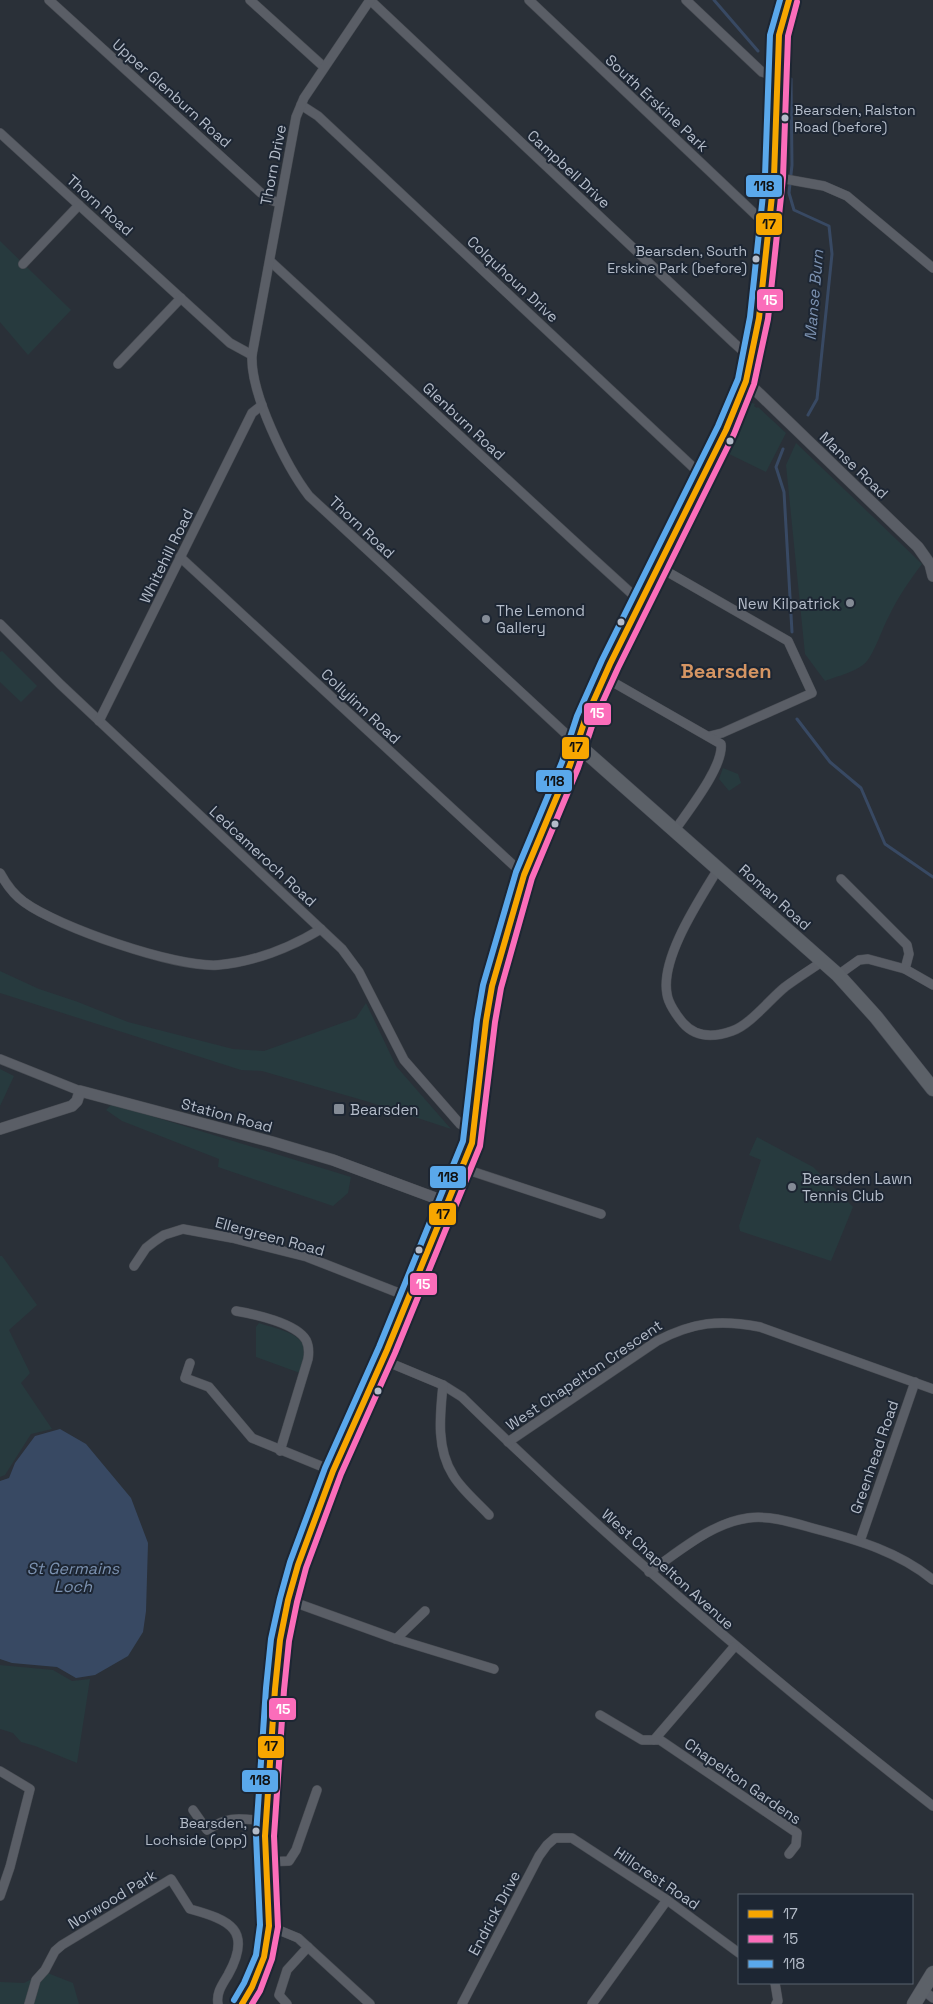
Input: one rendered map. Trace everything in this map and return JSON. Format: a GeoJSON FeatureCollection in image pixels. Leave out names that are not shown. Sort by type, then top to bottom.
{"type":"FeatureCollection","features":[{"type":"Feature","properties":{"kind":"main road"},"geometry":{"type":"LineString","coordinates":[[242,2004],[252,1987],[264,1957],[269,1926],[266,1821],[274,1689],[280,1640],[288,1600],[314,1520],[333,1472],[409,1297],[446,1202],[463,1166],[473,1136],[486,1021],[492,986],[524,875],[578,745],[585,720],[604,677],[704,474],[738,403],[746,381],[759,318],[770,221],[778,177],[776,77],[779,35],[789,0]]}},
{"type":"Feature","properties":{"kind":"main road","name":"Roman Road"},"geometry":{"type":"LineString","coordinates":[[578,745],[838,975],[876,1017],[933,1089]]}},
{"type":"Feature","properties":{"kind":"main road"},"geometry":{"type":"LineString","coordinates":[[914,2004],[928,1994],[933,1973]]}},
{"type":"Feature","properties":{"kind":"street","name":"Upper Glenburn Road"},"geometry":{"type":"LineString","coordinates":[[49,0],[261,193],[279,203]]}},
{"type":"Feature","properties":{"kind":"street"},"geometry":{"type":"LineString","coordinates":[[250,0],[324,68]]}},
{"type":"Feature","properties":{"kind":"street","name":"Thorn Drive"},"geometry":{"type":"LineString","coordinates":[[252,355],[296,117],[324,68],[370,0]]}},
{"type":"Feature","properties":{"kind":"street","name":"Campbell Drive"},"geometry":{"type":"LineString","coordinates":[[370,0],[734,343],[744,352],[752,354]]}},
{"type":"Feature","properties":{"kind":"street","name":"South Erskine Park"},"geometry":{"type":"LineString","coordinates":[[529,0],[758,217],[770,221]]}},
{"type":"Feature","properties":{"kind":"street"},"geometry":{"type":"LineString","coordinates":[[686,0],[762,72],[776,77]]}},
{"type":"Feature","properties":{"kind":"street","name":"Colquhoun Drive"},"geometry":{"type":"LineString","coordinates":[[301,106],[318,116],[694,468],[704,474]]}},
{"type":"Feature","properties":{"kind":"street","name":"Thorn Road"},"geometry":{"type":"LineString","coordinates":[[0,133],[230,343],[252,355],[252,373],[262,405],[293,470],[303,488],[313,500],[578,745]]}},
{"type":"Feature","properties":{"kind":"street"},"geometry":{"type":"LineString","coordinates":[[778,177],[824,186],[847,196],[933,268]]}},
{"type":"Feature","properties":{"kind":"street"},"geometry":{"type":"LineString","coordinates":[[23,264],[80,205]]}},
{"type":"Feature","properties":{"kind":"street","name":"Glenburn Road"},"geometry":{"type":"LineString","coordinates":[[270,261],[641,600]]}},
{"type":"Feature","properties":{"kind":"street"},"geometry":{"type":"LineString","coordinates":[[118,364],[181,298]]}},
{"type":"Feature","properties":{"kind":"street","name":"Manse Road"},"geometry":{"type":"LineString","coordinates":[[746,381],[918,547],[930,564],[933,576]]}},
{"type":"Feature","properties":{"kind":"street","name":"Whitehill Road"},"geometry":{"type":"LineString","coordinates":[[99,721],[252,413],[262,405]]}},
{"type":"Feature","properties":{"kind":"street","name":"Collylinn Road"},"geometry":{"type":"LineString","coordinates":[[180,558],[524,875]]}},
{"type":"Feature","properties":{"kind":"street"},"geometry":{"type":"LineString","coordinates":[[659,567],[788,641],[812,693],[722,733],[710,736]]}},
{"type":"Feature","properties":{"kind":"street","name":"Ledcameroch Road"},"geometry":{"type":"LineString","coordinates":[[2,631],[342,949],[359,972],[404,1060],[460,1124],[473,1136]]}},
{"type":"Feature","properties":{"kind":"street"},"geometry":{"type":"LineString","coordinates":[[604,677],[721,744],[722,752],[705,787],[675,830]]}},
{"type":"Feature","properties":{"kind":"street"},"geometry":{"type":"LineString","coordinates":[[718,869],[689,918],[666,969],[666,994],[685,1026],[696,1035],[720,1034],[735,1030],[785,987],[822,961]]}},
{"type":"Feature","properties":{"kind":"street"},"geometry":{"type":"LineString","coordinates":[[0,874],[19,899],[34,909],[61,922],[144,952],[191,963],[216,965],[242,962],[302,941],[321,930]]}},
{"type":"Feature","properties":{"kind":"street"},"geometry":{"type":"LineString","coordinates":[[841,879],[907,944],[909,954],[905,969]]}},
{"type":"Feature","properties":{"kind":"street"},"geometry":{"type":"LineString","coordinates":[[838,975],[859,960],[868,960],[905,969],[933,985]]}},
{"type":"Feature","properties":{"kind":"street","name":"Station Road"},"geometry":{"type":"LineString","coordinates":[[0,1059],[80,1091],[325,1158],[446,1202]]}},
{"type":"Feature","properties":{"kind":"street"},"geometry":{"type":"LineString","coordinates":[[0,1129],[72,1106],[78,1101],[80,1091]]}},
{"type":"Feature","properties":{"kind":"street"},"geometry":{"type":"LineString","coordinates":[[463,1166],[601,1214]]}},
{"type":"Feature","properties":{"kind":"street","name":"Ellergreen Road"},"geometry":{"type":"LineString","coordinates":[[134,1266],[146,1248],[155,1241],[164,1235],[183,1230],[232,1238],[308,1257],[409,1297]]}},
{"type":"Feature","properties":{"kind":"street"},"geometry":{"type":"LineString","coordinates":[[236,1311],[267,1318],[293,1329],[306,1341],[309,1350],[308,1359],[280,1451]]}},
{"type":"Feature","properties":{"kind":"street","name":"West Chapelton Crescent"},"geometry":{"type":"LineString","coordinates":[[508,1442],[656,1340],[678,1330],[704,1324],[735,1322],[760,1327],[933,1389]]}},
{"type":"Feature","properties":{"kind":"street","name":"West Chapelton Avenue"},"geometry":{"type":"LineString","coordinates":[[382,1360],[444,1385],[462,1397],[649,1572],[734,1647],[933,1806]]}},
{"type":"Feature","properties":{"kind":"street"},"geometry":{"type":"LineString","coordinates":[[190,1363],[185,1378],[209,1387],[252,1438],[333,1472]]}},
{"type":"Feature","properties":{"kind":"street","name":"Greenhead Road"},"geometry":{"type":"LineString","coordinates":[[860,1541],[915,1382]]}},
{"type":"Feature","properties":{"kind":"street"},"geometry":{"type":"LineString","coordinates":[[444,1385],[440,1420],[442,1451],[453,1476],[489,1515]]}},
{"type":"Feature","properties":{"kind":"street"},"geometry":{"type":"LineString","coordinates":[[649,1572],[707,1533],[748,1518],[774,1518],[860,1541],[888,1552],[917,1567],[933,1580]]}},
{"type":"Feature","properties":{"kind":"street"},"geometry":{"type":"LineString","coordinates":[[288,1600],[396,1639],[494,1669]]}},
{"type":"Feature","properties":{"kind":"street"},"geometry":{"type":"LineString","coordinates":[[396,1639],[424,1611]]}},
{"type":"Feature","properties":{"kind":"street"},"geometry":{"type":"LineString","coordinates":[[654,1740],[734,1647]]}},
{"type":"Feature","properties":{"kind":"street","name":"Chapelton Gardens"},"geometry":{"type":"LineString","coordinates":[[600,1715],[642,1740],[660,1740],[798,1833],[796,1845],[789,1854]]}},
{"type":"Feature","properties":{"kind":"street"},"geometry":{"type":"LineString","coordinates":[[0,1771],[30,1789],[14,1852],[0,1896]]}},
{"type":"Feature","properties":{"kind":"street"},"geometry":{"type":"LineString","coordinates":[[266,1862],[289,1861],[296,1850],[316,1790]]}},
{"type":"Feature","properties":{"kind":"street"},"geometry":{"type":"LineString","coordinates":[[194,1810],[207,1830],[224,1820],[233,1818],[266,1821]]}},
{"type":"Feature","properties":{"kind":"street","name":"Hillcrest Road"},"geometry":{"type":"LineString","coordinates":[[555,1838],[572,1838],[667,1900],[738,1952]]}},
{"type":"Feature","properties":{"kind":"street","name":"Endrick Drive"},"geometry":{"type":"LineString","coordinates":[[462,2004],[539,1856],[555,1838]]}},
{"type":"Feature","properties":{"kind":"street","name":"Norwood Park"},"geometry":{"type":"LineString","coordinates":[[29,2004],[36,1980],[45,1970],[55,1951],[171,1879],[190,1909],[218,1917],[229,1924],[237,1935],[239,1944],[236,1960],[217,1994],[218,2004]]}},
{"type":"Feature","properties":{"kind":"street"},"geometry":{"type":"LineString","coordinates":[[592,2004],[667,1900]]}},
{"type":"Feature","properties":{"kind":"street"},"geometry":{"type":"LineString","coordinates":[[269,1926],[298,1938],[370,2004]]}},
{"type":"Feature","properties":{"kind":"street"},"geometry":{"type":"LineString","coordinates":[[286,2004],[279,1995],[287,1970],[308,1947]]}},
{"type":"Feature","properties":{"kind":"street"},"geometry":{"type":"LineString","coordinates":[[775,1984],[778,2001],[776,2004]]}},
{"type":"Feature","properties":{"kind":"green space"},"geometry":{"type":"Polygon","coordinates":[[[0,241],[71,310],[28,355],[0,322],[0,241]]]}},
{"type":"Feature","properties":{"kind":"green space"},"geometry":{"type":"Polygon","coordinates":[[[750,402],[755,404],[754,406],[758,407],[786,433],[766,472],[725,452],[750,402]]]}},
{"type":"Feature","properties":{"kind":"green space"},"geometry":{"type":"Polygon","coordinates":[[[796,443],[922,564],[896,602],[867,661],[853,671],[825,681],[805,654],[786,465],[796,443]]]}},
{"type":"Feature","properties":{"kind":"green space"},"geometry":{"type":"Polygon","coordinates":[[[2,651],[37,686],[21,702],[0,682],[0,652],[2,651]]]}},
{"type":"Feature","properties":{"kind":"green space"},"geometry":{"type":"Polygon","coordinates":[[[723,768],[738,774],[741,783],[729,791],[719,779],[723,768]]]}},
{"type":"Feature","properties":{"kind":"green space"},"geometry":{"type":"Polygon","coordinates":[[[0,971],[39,989],[128,1022],[233,1049],[264,1051],[356,1018],[366,1003],[396,1066],[451,1129],[369,1102],[262,1071],[241,1070],[0,993],[0,971]]]}},
{"type":"Feature","properties":{"kind":"green space"},"geometry":{"type":"Polygon","coordinates":[[[0,1069],[14,1076],[0,1106],[0,1069]]]}},
{"type":"Feature","properties":{"kind":"green space"},"geometry":{"type":"Polygon","coordinates":[[[112,1104],[351,1177],[348,1193],[333,1206],[218,1167],[219,1159],[122,1121],[106,1110],[112,1104]]]}},
{"type":"Feature","properties":{"kind":"green space","name":"Bearsden Lawn Tennis Club"},"geometry":{"type":"Polygon","coordinates":[[[757,1137],[813,1167],[853,1207],[831,1261],[740,1231],[739,1226],[761,1160],[749,1155],[757,1137]]]}},
{"type":"Feature","properties":{"kind":"green space"},"geometry":{"type":"Polygon","coordinates":[[[0,1256],[2,1256],[37,1305],[9,1330],[30,1373],[21,1383],[52,1429],[31,1434],[5,1475],[0,1477],[0,1256]]]}},
{"type":"Feature","properties":{"kind":"green space"},"geometry":{"type":"Polygon","coordinates":[[[259,1323],[280,1329],[301,1341],[305,1347],[306,1354],[300,1373],[256,1357],[256,1327],[259,1323]]]}},
{"type":"Feature","properties":{"kind":"green space"},"geometry":{"type":"Polygon","coordinates":[[[0,1665],[53,1670],[72,1681],[90,1679],[77,1763],[21,1742],[13,1733],[0,1729],[0,1665]]]}},
{"type":"Feature","properties":{"kind":"green space"},"geometry":{"type":"Polygon","coordinates":[[[45,1972],[73,1983],[79,2004],[0,2004],[0,1982],[24,1983],[45,1972]]]}},
{"type":"Feature","properties":{"kind":"water","name":"St Germains Loch"},"geometry":{"type":"Polygon","coordinates":[[[60,1429],[86,1444],[131,1498],[148,1543],[146,1611],[143,1632],[128,1656],[95,1675],[76,1678],[57,1667],[12,1663],[0,1659],[0,1481],[9,1478],[15,1463],[35,1436],[60,1429]]]}},
{"type":"Feature","properties":{"kind":"waterway","name":"Manse Burn"},"geometry":{"type":"LineString","coordinates":[[714,0],[758,51]]}},
{"type":"Feature","properties":{"kind":"waterway","name":"Manse Burn"},"geometry":{"type":"LineString","coordinates":[[791,79],[792,165],[789,193],[794,210],[829,226],[832,254],[817,399],[808,415]]}},
{"type":"Feature","properties":{"kind":"waterway","name":"Manse Burn"},"geometry":{"type":"LineString","coordinates":[[783,449],[776,467],[784,492],[792,632]]}},
{"type":"Feature","properties":{"kind":"waterway","name":"Manse Burn"},"geometry":{"type":"LineString","coordinates":[[797,719],[830,762],[861,788],[885,844],[933,877]]}},
{"type":"Feature","properties":{"kind":"transit line","name":"118"},"geometry":{"type":"LineString","coordinates":[[234,2000],[244,1983],[256,1955],[260,1925],[256,1835],[266,1688],[271,1639],[280,1598],[290,1562],[325,1468],[379,1347],[463,1141],[477,1020],[483,985],[516,872],[562,762],[577,716],[602,660],[718,426],[738,379],[750,317],[765,176],[770,35],[780,0]]}},
{"type":"Feature","properties":{"kind":"transit line","name":"17"},"geometry":{"type":"LineString","coordinates":[[242,2004],[252,1987],[264,1957],[269,1926],[265,1836],[275,1689],[280,1640],[288,1600],[298,1565],[333,1471],[387,1350],[472,1143],[486,1021],[492,986],[524,875],[570,765],[585,720],[610,664],[726,430],[746,381],[759,318],[774,177],[779,35],[789,0]]}},
{"type":"Feature","properties":{"kind":"transit line","name":"15"},"geometry":{"type":"LineString","coordinates":[[252,2004],[260,1991],[272,1959],[278,1927],[274,1836],[284,1690],[289,1641],[306,1568],[341,1474],[395,1353],[480,1146],[501,988],[532,878],[578,768],[593,723],[618,668],[734,434],[754,384],[768,319],[783,178],[788,36],[797,2]]}},
{"type":"Feature","properties":{"kind":"place","name":"Bearsden, Ralston Road (before)"},"geometry":{"type":"Point","coordinates":[785,118]}},
{"type":"Feature","properties":{"kind":"place","name":"Bearsden, South Erskine Park (before)"},"geometry":{"type":"Point","coordinates":[756,259]}},
{"type":"Feature","properties":{"kind":"place","name":"New Kilpatrick"},"geometry":{"type":"Point","coordinates":[850,603]}},
{"type":"Feature","properties":{"kind":"place","name":"The Lemond Gallery"},"geometry":{"type":"Point","coordinates":[486,619]}},
{"type":"Feature","properties":{"kind":"place","name":"Bearsden"},"geometry":{"type":"Point","coordinates":[339,1109]}},
{"type":"Feature","properties":{"kind":"place","name":"Bearsden Lawn Tennis Club"},"geometry":{"type":"Point","coordinates":[792,1187]}},
{"type":"Feature","properties":{"kind":"place","name":"Bearsden, Lochside (opp)"},"geometry":{"type":"Point","coordinates":[256,1831]}},
{"type":"Feature","properties":{"kind":"district","name":"Bearsden"},"geometry":{"type":"Point","coordinates":[726,671]}}]}
